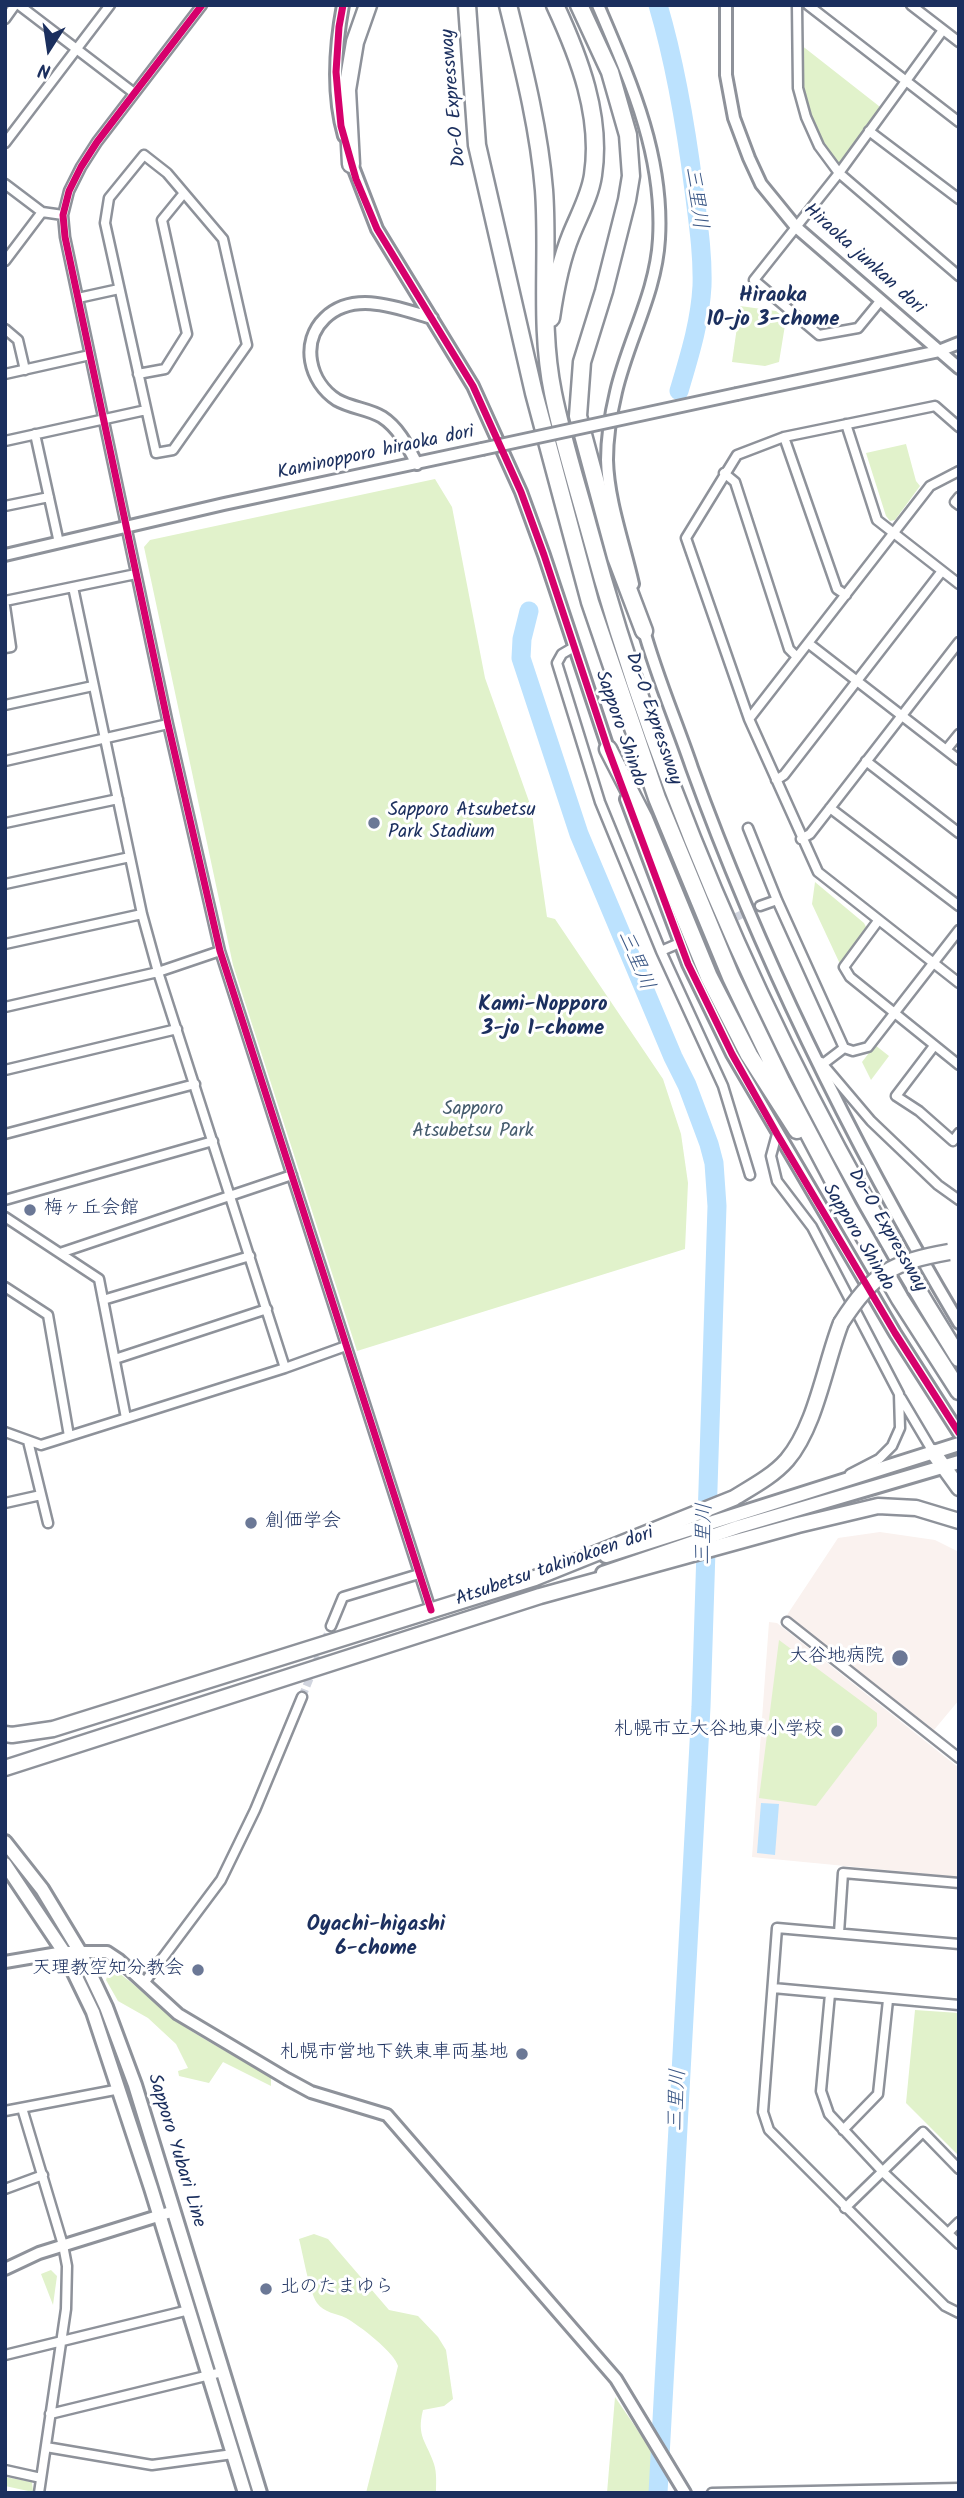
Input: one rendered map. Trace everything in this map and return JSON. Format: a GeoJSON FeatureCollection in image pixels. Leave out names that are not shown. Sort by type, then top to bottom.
{"type":"FeatureCollection","features":[{"type":"Feature","properties":{"kind":"highway"},"geometry":{"type":"LineString","coordinates":[[351,164],[347,90],[355,41],[368,5]]}},
{"type":"Feature","properties":{"kind":"highway","name":"Do-O Expressway"},"geometry":{"type":"LineString","coordinates":[[467,5],[479,159],[551,461],[590,601],[657,798],[721,953],[781,1081],[848,1208],[959,1391]]}},
{"type":"Feature","properties":{"kind":"highway","name":"Do-O Expressway"},"geometry":{"type":"LineString","coordinates":[[508,5],[528,88],[544,191],[544,319],[553,393],[606,596],[670,779],[749,974],[865,1202],[959,1358]]}},
{"type":"Feature","properties":{"kind":"highway"},"geometry":{"type":"LineString","coordinates":[[553,393],[551,317],[560,267],[586,202],[593,175],[594,142],[585,79],[555,5]]}},
{"type":"Feature","properties":{"kind":"highway"},"geometry":{"type":"LineString","coordinates":[[579,5],[610,72],[628,135],[631,176],[604,291],[582,362],[578,416],[616,557],[644,631]]}},
{"type":"Feature","properties":{"kind":"highway"},"geometry":{"type":"LineString","coordinates":[[608,749],[644,819],[709,977],[740,1037],[762,1077],[848,1208]]}},
{"type":"Feature","properties":{"kind":"highway","name":"Atsubetsu takinokoen dori"},"geometry":{"type":"LineString","coordinates":[[8,1735],[53,1729],[535,1578],[642,1539],[734,1498],[764,1480],[786,1461],[797,1446],[820,1390],[829,1354],[841,1323],[858,1297],[876,1279],[894,1267],[912,1259],[954,1252]]}},
{"type":"Feature","properties":{"kind":"highway"},"geometry":{"type":"LineString","coordinates":[[946,1448],[959,1488]]}},
{"type":"Feature","properties":{"kind":"highway","name":"Atsubetsu takinokoen dori"},"geometry":{"type":"LineString","coordinates":[[5,1768],[657,1558],[738,1527],[878,1506],[916,1508],[959,1521]]}},
{"type":"Feature","properties":{"kind":"main road","name":"Atsubetsu takinokoen dori"},"geometry":{"type":"LineString","coordinates":[[738,1527],[822,1488],[946,1448]]}},
{"type":"Feature","properties":{"kind":"main road","name":"Atsubetsu takinokoen dori"},"geometry":{"type":"LineString","coordinates":[[642,1539],[738,1527],[952,1464]]}},
{"type":"Feature","properties":{"kind":"main road","name":"Sapporo Yubari Line"},"geometry":{"type":"LineString","coordinates":[[5,1842],[42,1889],[80,1952],[106,2007],[135,2085],[174,2211],[216,2374],[233,2454],[245,2493]]}},
{"type":"Feature","properties":{"kind":"main road","name":"Sapporo Yubari Line"},"geometry":{"type":"LineString","coordinates":[[5,1864],[64,1952],[93,2012],[189,2310],[260,2493]]}},
{"type":"Feature","properties":{"kind":"street"},"geometry":{"type":"LineString","coordinates":[[5,19],[17,5],[134,93]]}},
{"type":"Feature","properties":{"kind":"street"},"geometry":{"type":"LineString","coordinates":[[5,143],[110,5]]}},
{"type":"Feature","properties":{"kind":"street"},"geometry":{"type":"LineString","coordinates":[[202,5],[97,142],[81,167],[69,191],[64,215],[65,237],[125,527],[220,951],[431,1610]]}},
{"type":"Feature","properties":{"kind":"street","name":"Sapporo Shindo"},"geometry":{"type":"LineString","coordinates":[[343,5],[336,72],[341,126],[351,164],[377,229],[473,386],[521,492],[608,749],[688,964],[732,1054],[776,1133],[895,1333],[959,1433]]}},
{"type":"Feature","properties":{"kind":"street"},"geometry":{"type":"LineString","coordinates":[[598,5],[634,90],[651,146],[659,206],[659,241],[653,273],[647,300],[616,390],[607,461],[614,504],[644,631],[713,824],[759,938],[811,1053],[931,1276],[959,1322]]}},
{"type":"Feature","properties":{"kind":"street","name":"Hiraoka junkan dori"},"geometry":{"type":"LineString","coordinates":[[726,5],[726,75],[734,118],[748,158],[761,184],[796,227],[959,368]]}},
{"type":"Feature","properties":{"kind":"street"},"geometry":{"type":"LineString","coordinates":[[797,5],[796,60],[801,98],[819,146],[839,173],[959,276]]}},
{"type":"Feature","properties":{"kind":"street"},"geometry":{"type":"LineString","coordinates":[[808,5],[959,122]]}},
{"type":"Feature","properties":{"kind":"street"},"geometry":{"type":"LineString","coordinates":[[911,5],[959,42]]}},
{"type":"Feature","properties":{"kind":"street"},"geometry":{"type":"LineString","coordinates":[[881,300],[858,328],[819,335],[754,280],[839,173],[943,30]]}},
{"type":"Feature","properties":{"kind":"street"},"geometry":{"type":"LineString","coordinates":[[869,131],[959,199]]}},
{"type":"Feature","properties":{"kind":"street"},"geometry":{"type":"LineString","coordinates":[[144,155],[167,173],[223,239],[247,345],[173,450],[156,453],[119,289],[105,223],[109,198],[144,155]]}},
{"type":"Feature","properties":{"kind":"street"},"geometry":{"type":"LineString","coordinates":[[5,184],[42,212],[64,215]]}},
{"type":"Feature","properties":{"kind":"street"},"geometry":{"type":"LineString","coordinates":[[138,374],[164,369],[187,334],[163,220],[184,193]]}},
{"type":"Feature","properties":{"kind":"street"},"geometry":{"type":"LineString","coordinates":[[5,261],[42,212]]}},
{"type":"Feature","properties":{"kind":"street"},"geometry":{"type":"LineString","coordinates":[[78,298],[119,289]]}},
{"type":"Feature","properties":{"kind":"street"},"geometry":{"type":"LineString","coordinates":[[417,464],[401,434],[381,416],[340,402],[326,392],[311,368],[311,350],[319,324],[344,304],[390,306],[432,318]]}},
{"type":"Feature","properties":{"kind":"street"},"geometry":{"type":"LineString","coordinates":[[5,329],[18,340],[25,370]]}},
{"type":"Feature","properties":{"kind":"street","name":"Kaminopporo hiraoka dori"},"geometry":{"type":"LineString","coordinates":[[5,555],[939,351],[959,343]]}},
{"type":"Feature","properties":{"kind":"street"},"geometry":{"type":"LineString","coordinates":[[5,374],[90,355]]}},
{"type":"Feature","properties":{"kind":"street"},"geometry":{"type":"LineString","coordinates":[[959,427],[935,406],[784,437],[737,455],[724,472],[686,538],[749,719],[818,872],[959,983]]}},
{"type":"Feature","properties":{"kind":"street"},"geometry":{"type":"LineString","coordinates":[[5,441],[146,410]]}},
{"type":"Feature","properties":{"kind":"street"},"geometry":{"type":"LineString","coordinates":[[846,424],[877,520],[959,584]]}},
{"type":"Feature","properties":{"kind":"street"},"geometry":{"type":"LineString","coordinates":[[35,435],[59,543]]}},
{"type":"Feature","properties":{"kind":"street"},"geometry":{"type":"LineString","coordinates":[[784,437],[837,589],[846,595]]}},
{"type":"Feature","properties":{"kind":"street"},"geometry":{"type":"LineString","coordinates":[[749,719],[930,486],[959,471]]}},
{"type":"Feature","properties":{"kind":"street"},"geometry":{"type":"LineString","coordinates":[[724,472],[735,482],[789,649],[797,657]]}},
{"type":"Feature","properties":{"kind":"street"},"geometry":{"type":"LineString","coordinates":[[5,506],[49,497]]}},
{"type":"Feature","properties":{"kind":"street"},"geometry":{"type":"LineString","coordinates":[[959,497],[955,502],[959,505]]}},
{"type":"Feature","properties":{"kind":"street"},"geometry":{"type":"LineString","coordinates":[[776,780],[783,775],[942,570]]}},
{"type":"Feature","properties":{"kind":"street"},"geometry":{"type":"LineString","coordinates":[[5,648],[11,647],[5,603],[136,574]]}},
{"type":"Feature","properties":{"kind":"street"},"geometry":{"type":"LineString","coordinates":[[74,587],[142,914],[158,972],[285,1368]]}},
{"type":"Feature","properties":{"kind":"street"},"geometry":{"type":"LineString","coordinates":[[801,839],[810,834],[959,642]]}},
{"type":"Feature","properties":{"kind":"street"},"geometry":{"type":"LineString","coordinates":[[808,643],[959,760]]}},
{"type":"Feature","properties":{"kind":"street"},"geometry":{"type":"LineString","coordinates":[[574,647],[562,654],[557,663],[600,802],[661,950],[723,1086],[750,1175]]}},
{"type":"Feature","properties":{"kind":"street"},"geometry":{"type":"LineString","coordinates":[[5,705],[93,686]]}},
{"type":"Feature","properties":{"kind":"street"},"geometry":{"type":"LineString","coordinates":[[5,761],[168,724]]}},
{"type":"Feature","properties":{"kind":"street"},"geometry":{"type":"LineString","coordinates":[[946,750],[959,734]]}},
{"type":"Feature","properties":{"kind":"street"},"geometry":{"type":"LineString","coordinates":[[866,761],[959,833]]}},
{"type":"Feature","properties":{"kind":"street"},"geometry":{"type":"LineString","coordinates":[[5,822],[118,799]]}},
{"type":"Feature","properties":{"kind":"street"},"geometry":{"type":"LineString","coordinates":[[830,808],[959,906]]}},
{"type":"Feature","properties":{"kind":"street"},"geometry":{"type":"LineString","coordinates":[[748,828],[844,1048],[853,1051],[868,1047],[959,930]]}},
{"type":"Feature","properties":{"kind":"street"},"geometry":{"type":"LineString","coordinates":[[5,884],[130,857]]}},
{"type":"Feature","properties":{"kind":"street"},"geometry":{"type":"LineString","coordinates":[[760,906],[778,900]]}},
{"type":"Feature","properties":{"kind":"street"},"geometry":{"type":"LineString","coordinates":[[5,944],[142,914]]}},
{"type":"Feature","properties":{"kind":"street"},"geometry":{"type":"LineString","coordinates":[[878,921],[844,967],[850,977],[959,1065]]}},
{"type":"Feature","properties":{"kind":"street"},"geometry":{"type":"LineString","coordinates":[[661,950],[675,945]]}},
{"type":"Feature","properties":{"kind":"street"},"geometry":{"type":"LineString","coordinates":[[5,1007],[158,972],[220,951]]}},
{"type":"Feature","properties":{"kind":"street"},"geometry":{"type":"LineString","coordinates":[[5,1070],[177,1029]]}},
{"type":"Feature","properties":{"kind":"street"},"geometry":{"type":"LineString","coordinates":[[934,1046],[896,1096],[919,1111],[953,1141],[959,1133]]}},
{"type":"Feature","properties":{"kind":"street"},"geometry":{"type":"LineString","coordinates":[[823,1064],[844,1048]]}},
{"type":"Feature","properties":{"kind":"street"},"geometry":{"type":"LineString","coordinates":[[811,1053],[871,1121],[938,1185],[959,1200]]}},
{"type":"Feature","properties":{"kind":"street"},"geometry":{"type":"LineString","coordinates":[[5,1134],[195,1084]]}},
{"type":"Feature","properties":{"kind":"street"},"geometry":{"type":"LineString","coordinates":[[776,1133],[771,1156],[777,1181],[812,1227],[899,1394],[946,1448]]}},
{"type":"Feature","properties":{"kind":"street"},"geometry":{"type":"LineString","coordinates":[[5,1200],[213,1141]]}},
{"type":"Feature","properties":{"kind":"street"},"geometry":{"type":"LineString","coordinates":[[60,1253],[292,1175]]}},
{"type":"Feature","properties":{"kind":"street"},"geometry":{"type":"LineString","coordinates":[[5,1217],[99,1279],[126,1418]]}},
{"type":"Feature","properties":{"kind":"street"},"geometry":{"type":"LineString","coordinates":[[103,1300],[250,1256]]}},
{"type":"Feature","properties":{"kind":"street"},"geometry":{"type":"LineString","coordinates":[[5,1287],[48,1315],[69,1436]]}},
{"type":"Feature","properties":{"kind":"street"},"geometry":{"type":"LineString","coordinates":[[115,1359],[267,1309]]}},
{"type":"Feature","properties":{"kind":"street"},"geometry":{"type":"LineString","coordinates":[[5,1432],[41,1446],[346,1346]]}},
{"type":"Feature","properties":{"kind":"street"},"geometry":{"type":"LineString","coordinates":[[822,1488],[879,1459],[892,1446],[900,1428],[899,1394]]}},
{"type":"Feature","properties":{"kind":"street"},"geometry":{"type":"LineString","coordinates":[[28,1441],[48,1523]]}},
{"type":"Feature","properties":{"kind":"street"},"geometry":{"type":"LineString","coordinates":[[5,1503],[41,1495]]}},
{"type":"Feature","properties":{"kind":"street"},"geometry":{"type":"LineString","coordinates":[[331,1626],[343,1597],[419,1574]]}},
{"type":"Feature","properties":{"kind":"street"},"geometry":{"type":"LineString","coordinates":[[787,1622],[959,1758]]}},
{"type":"Feature","properties":{"kind":"street"},"geometry":{"type":"LineString","coordinates":[[144,1983],[221,1880],[302,1697]]}},
{"type":"Feature","properties":{"kind":"street"},"geometry":{"type":"LineString","coordinates":[[839,1933],[843,1873],[959,1883]]}},
{"type":"Feature","properties":{"kind":"street"},"geometry":{"type":"LineString","coordinates":[[959,1944],[776,1928],[763,2112],[769,2130],[845,2208],[945,2306],[959,2313]]}},
{"type":"Feature","properties":{"kind":"street"},"geometry":{"type":"LineString","coordinates":[[5,1962],[64,1952],[107,1952],[119,1959],[178,2014],[287,2079],[311,2092],[387,2115],[616,2379],[685,2493]]}},
{"type":"Feature","properties":{"kind":"street"},"geometry":{"type":"LineString","coordinates":[[773,1988],[959,2004]]}},
{"type":"Feature","properties":{"kind":"street"},"geometry":{"type":"LineString","coordinates":[[830,1994],[821,2091],[829,2114],[884,2173],[959,2244]]}},
{"type":"Feature","properties":{"kind":"street"},"geometry":{"type":"LineString","coordinates":[[844,2130],[877,2094],[888,2000]]}},
{"type":"Feature","properties":{"kind":"street"},"geometry":{"type":"LineString","coordinates":[[5,2111],[120,2089]]}},
{"type":"Feature","properties":{"kind":"street"},"geometry":{"type":"LineString","coordinates":[[5,2470],[40,2485],[66,2309],[67,2266],[63,2245],[22,2108]]}},
{"type":"Feature","properties":{"kind":"street"},"geometry":{"type":"LineString","coordinates":[[845,2208],[884,2173],[923,2132],[959,2169]]}},
{"type":"Feature","properties":{"kind":"street"},"geometry":{"type":"LineString","coordinates":[[5,2189],[43,2175]]}},
{"type":"Feature","properties":{"kind":"street"},"geometry":{"type":"LineString","coordinates":[[5,2269],[39,2253],[174,2211]]}},
{"type":"Feature","properties":{"kind":"street"},"geometry":{"type":"LineString","coordinates":[[948,2233],[959,2222]]}},
{"type":"Feature","properties":{"kind":"street"},"geometry":{"type":"LineString","coordinates":[[5,2355],[189,2310]]}},
{"type":"Feature","properties":{"kind":"street"},"geometry":{"type":"LineString","coordinates":[[50,2414],[216,2374]]}},
{"type":"Feature","properties":{"kind":"street"},"geometry":{"type":"LineString","coordinates":[[46,2447],[152,2465],[233,2454]]}},
{"type":"Feature","properties":{"kind":"street"},"geometry":{"type":"LineString","coordinates":[[712,2493],[959,2488]]}},
{"type":"Feature","properties":{"kind":"shaded area","name":"大谷地病院"},"geometry":{"type":"Polygon","coordinates":[[[880,1532],[935,1540],[959,1552],[959,1700],[934,1730],[787,1615],[838,1538],[880,1532]]]}},
{"type":"Feature","properties":{"kind":"shaded area","name":"札幌市立大谷地東小学校"},"geometry":{"type":"Polygon","coordinates":[[[769,1622],[777,1623],[959,1768],[959,1877],[752,1857],[769,1622]]]}},
{"type":"Feature","properties":{"kind":"green space"},"geometry":{"type":"Polygon","coordinates":[[[796,41],[884,110],[839,173],[819,146],[798,88],[796,41]]]}},
{"type":"Feature","properties":{"kind":"green space"},"geometry":{"type":"Polygon","coordinates":[[[740,306],[776,311],[786,319],[779,362],[765,366],[732,362],[740,306]]]}},
{"type":"Feature","properties":{"kind":"green space"},"geometry":{"type":"Polygon","coordinates":[[[906,444],[916,481],[920,486],[895,520],[890,521],[886,516],[866,453],[906,444]]]}},
{"type":"Feature","properties":{"kind":"green space","name":"Sapporo Atsubetsu Park"},"geometry":{"type":"Polygon","coordinates":[[[435,479],[452,507],[485,678],[531,807],[547,917],[555,919],[663,1079],[681,1134],[688,1183],[685,1249],[357,1351],[233,965],[144,547],[150,540],[435,479]]]}},
{"type":"Feature","properties":{"kind":"green space"},"geometry":{"type":"Polygon","coordinates":[[[815,882],[866,927],[840,964],[812,904],[815,882]]]}},
{"type":"Feature","properties":{"kind":"green space"},"geometry":{"type":"Polygon","coordinates":[[[875,1045],[889,1056],[871,1080],[862,1062],[875,1045]]]}},
{"type":"Feature","properties":{"kind":"green space"},"geometry":{"type":"Polygon","coordinates":[[[779,1640],[877,1713],[877,1726],[816,1806],[759,1798],[779,1640]]]}},
{"type":"Feature","properties":{"kind":"green space"},"geometry":{"type":"Polygon","coordinates":[[[110,1967],[191,2031],[271,2077],[271,2086],[223,2062],[209,2083],[179,2076],[178,2071],[188,2068],[176,2044],[148,2018],[118,2001],[106,1980],[110,1967]]]}},
{"type":"Feature","properties":{"kind":"green space"},"geometry":{"type":"Polygon","coordinates":[[[915,2010],[959,2013],[959,2156],[906,2103],[915,2010]]]}},
{"type":"Feature","properties":{"kind":"green space"},"geometry":{"type":"Polygon","coordinates":[[[314,2234],[328,2239],[389,2310],[418,2316],[446,2350],[453,2399],[444,2406],[423,2410],[421,2419],[423,2439],[435,2467],[436,2493],[366,2493],[398,2366],[384,2347],[367,2333],[317,2303],[299,2239],[314,2234]]]}},
{"type":"Feature","properties":{"kind":"green space"},"geometry":{"type":"Polygon","coordinates":[[[51,2270],[57,2276],[53,2305],[41,2274],[51,2270]]]}},
{"type":"Feature","properties":{"kind":"green space"},"geometry":{"type":"Polygon","coordinates":[[[615,2397],[656,2457],[654,2493],[607,2493],[615,2397]]]}},
{"type":"Feature","properties":{"kind":"green space"},"geometry":{"type":"Polygon","coordinates":[[[5,2477],[32,2482],[33,2492],[5,2486],[5,2477]]]}},
{"type":"Feature","properties":{"kind":"water"},"geometry":{"type":"Polygon","coordinates":[[[761,1803],[779,1804],[775,1855],[757,1853],[761,1803]]]}},
{"type":"Feature","properties":{"kind":"waterway","name":"三里川"},"geometry":{"type":"LineString","coordinates":[[658,5],[684,120],[702,262],[699,313],[679,391]]}},
{"type":"Feature","properties":{"kind":"waterway","name":"三里川"},"geometry":{"type":"LineString","coordinates":[[529,611],[522,639],[521,658],[579,834],[687,1085],[709,1144],[714,1163],[717,1206],[701,1707],[658,2493]]}},
{"type":"Feature","properties":{"kind":"tunnel"},"geometry":{"type":"LineString","coordinates":[[693,937],[760,906]]}},
{"type":"Feature","properties":{"kind":"tunnel"},"geometry":{"type":"LineString","coordinates":[[302,1697],[331,1626]]}},
{"type":"Feature","properties":{"kind":"cycle path"},"geometry":{"type":"LineString","coordinates":[[202,5],[97,142],[81,167],[69,191],[63,215],[65,237],[168,724],[220,951],[431,1610]]}},
{"type":"Feature","properties":{"kind":"cycle path"},"geometry":{"type":"LineString","coordinates":[[343,5],[336,72],[341,126],[356,179],[377,229],[473,386],[521,492],[608,749],[688,964],[732,1054],[777,1134],[895,1333],[959,1433]]}},
{"type":"Feature","properties":{"kind":"place","name":"Sapporo Atsubetsu Park Stadium"},"geometry":{"type":"Point","coordinates":[374,823]}},
{"type":"Feature","properties":{"kind":"place","name":"梅ヶ丘会館"},"geometry":{"type":"Point","coordinates":[30,1210]}},
{"type":"Feature","properties":{"kind":"place","name":"創価学会"},"geometry":{"type":"Point","coordinates":[251,1523]}},
{"type":"Feature","properties":{"kind":"place","name":"大谷地病院"},"geometry":{"type":"Point","coordinates":[900,1658]}},
{"type":"Feature","properties":{"kind":"place","name":"札幌市立大谷地東小学校"},"geometry":{"type":"Point","coordinates":[837,1731]}},
{"type":"Feature","properties":{"kind":"place","name":"天理教空知分教会"},"geometry":{"type":"Point","coordinates":[198,1970]}},
{"type":"Feature","properties":{"kind":"place","name":"札幌市営地下鉄東車両基地"},"geometry":{"type":"Point","coordinates":[522,2054]}},
{"type":"Feature","properties":{"kind":"place","name":"北のたまゆら"},"geometry":{"type":"Point","coordinates":[266,2289]}},
{"type":"Feature","properties":{"kind":"district","name":"Hiraoka 10-jo 3-chome"},"geometry":{"type":"Point","coordinates":[773,309]}},
{"type":"Feature","properties":{"kind":"district","name":"Kami-Nopporo 3-jo 1-chome"},"geometry":{"type":"Point","coordinates":[543,1018]}},
{"type":"Feature","properties":{"kind":"district","name":"Oyachi-higashi 6-chome"},"geometry":{"type":"Point","coordinates":[376,1938]}}]}
